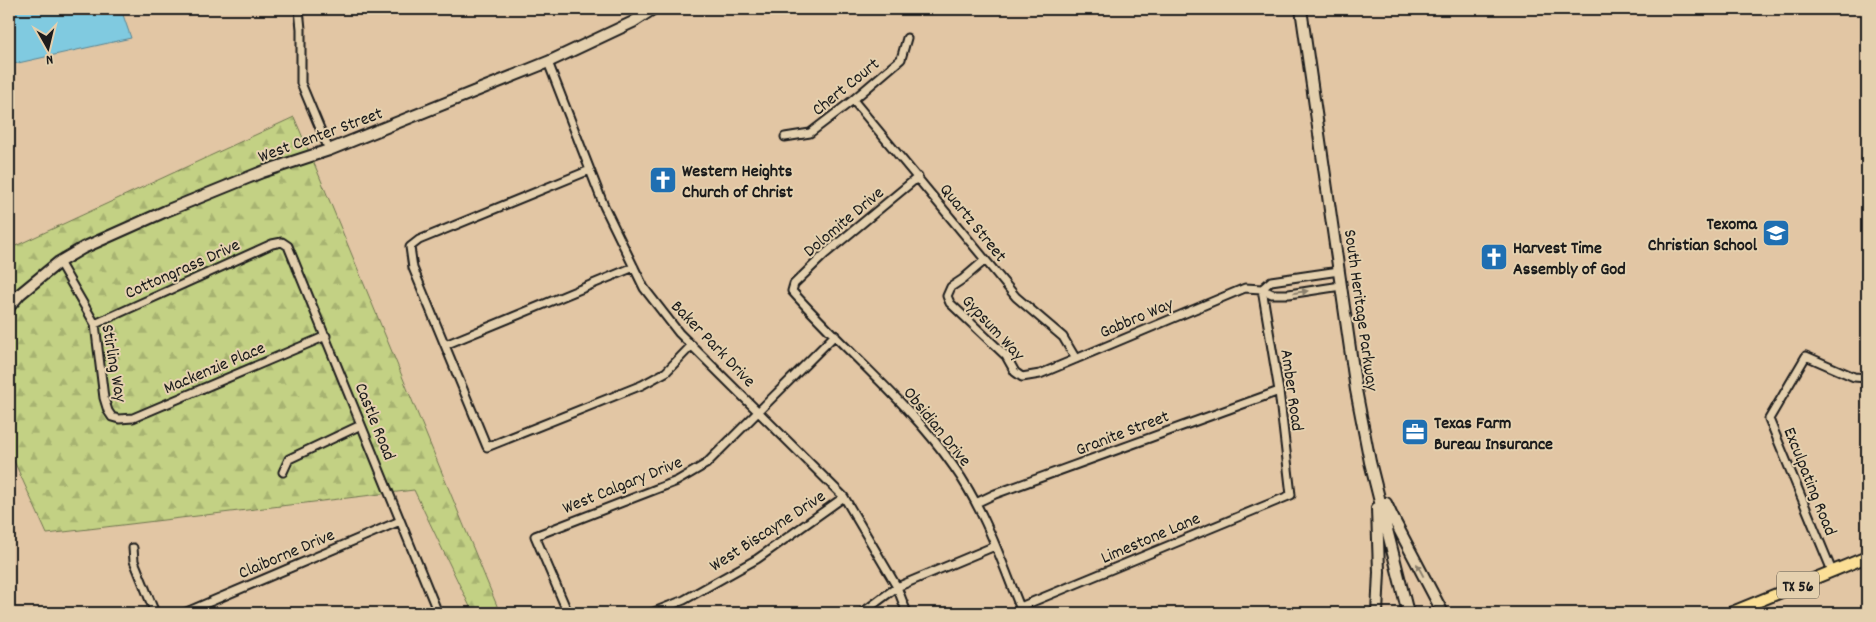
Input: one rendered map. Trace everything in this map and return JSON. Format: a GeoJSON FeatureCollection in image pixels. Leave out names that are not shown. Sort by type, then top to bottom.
{"type":"FeatureCollection","features":[{"type":"Feature","properties":{"kind":"main road","name":"West Center Street"},"geometry":{"type":"LineString","coordinates":[[9,307],[20,294],[59,262],[83,248],[166,211],[262,172],[329,150],[548,62],[633,22],[653,9]]}},
{"type":"Feature","properties":{"kind":"main road","name":"South Heritage Parkway"},"geometry":{"type":"LineString","coordinates":[[1301,9],[1356,390],[1370,462],[1408,613]]}},
{"type":"Feature","properties":{"kind":"main road"},"geometry":{"type":"LineString","coordinates":[[1370,462],[1378,514],[1380,572],[1377,613]]}},
{"type":"Feature","properties":{"kind":"main road"},"geometry":{"type":"LineString","coordinates":[[1370,462],[1392,516],[1442,613]]}},
{"type":"Feature","properties":{"kind":"main road","name":"TX 56"},"geometry":{"type":"LineString","coordinates":[[1730,613],[1867,557]]}},
{"type":"Feature","properties":{"kind":"street"},"geometry":{"type":"LineString","coordinates":[[299,9],[301,83],[329,150]]}},
{"type":"Feature","properties":{"kind":"street","name":"Chert Court"},"geometry":{"type":"LineString","coordinates":[[785,138],[810,133],[853,100],[901,59],[907,38]]}},
{"type":"Feature","properties":{"kind":"street","name":"Baker Park Drive"},"geometry":{"type":"LineString","coordinates":[[548,62],[604,206],[644,288],[679,333],[844,497],[897,587],[907,613]]}},
{"type":"Feature","properties":{"kind":"street","name":"Quartz Street"},"geometry":{"type":"LineString","coordinates":[[853,100],[1016,298],[1063,337],[1076,359]]}},
{"type":"Feature","properties":{"kind":"street"},"geometry":{"type":"LineString","coordinates":[[590,170],[419,240],[410,247],[413,268],[487,447],[642,385],[666,372],[692,345]]}},
{"type":"Feature","properties":{"kind":"street","name":"Dolomite Drive"},"geometry":{"type":"LineString","coordinates":[[792,291],[794,284],[825,254],[918,177]]}},
{"type":"Feature","properties":{"kind":"street","name":"Cottongrass Drive"},"geometry":{"type":"LineString","coordinates":[[95,324],[272,244],[282,242]]}},
{"type":"Feature","properties":{"kind":"street","name":"Castle Road"},"geometry":{"type":"LineString","coordinates":[[282,242],[292,252],[438,613]]}},
{"type":"Feature","properties":{"kind":"street","name":"Gypsum Way"},"geometry":{"type":"LineString","coordinates":[[986,260],[964,279],[951,287],[948,296],[950,303],[1006,356],[1015,372],[1022,377]]}},
{"type":"Feature","properties":{"kind":"street","name":"Stirling Way"},"geometry":{"type":"LineString","coordinates":[[59,262],[95,324],[104,398],[108,411],[112,416]]}},
{"type":"Feature","properties":{"kind":"street"},"geometry":{"type":"LineString","coordinates":[[445,345],[634,267]]}},
{"type":"Feature","properties":{"kind":"street","name":"Gabbro Way"},"geometry":{"type":"LineString","coordinates":[[1262,289],[1271,281],[1339,271]]}},
{"type":"Feature","properties":{"kind":"street","name":"Gabbro Way"},"geometry":{"type":"LineString","coordinates":[[1022,377],[1040,374],[1245,288],[1262,289],[1272,294],[1289,294],[1342,286]]}},
{"type":"Feature","properties":{"kind":"street","name":"Amber Road"},"geometry":{"type":"LineString","coordinates":[[1262,289],[1279,391],[1292,495]]}},
{"type":"Feature","properties":{"kind":"street","name":"Obsidian Drive"},"geometry":{"type":"LineString","coordinates":[[792,291],[890,391],[955,468],[976,503],[1020,607]]}},
{"type":"Feature","properties":{"kind":"street","name":"West Calgary Drive"},"geometry":{"type":"LineString","coordinates":[[568,613],[535,536],[677,480],[706,464],[835,335]]}},
{"type":"Feature","properties":{"kind":"street","name":"Mackenzie Place"},"geometry":{"type":"LineString","coordinates":[[112,416],[119,419],[133,418],[326,336]]}},
{"type":"Feature","properties":{"kind":"street","name":"Exculpating Road"},"geometry":{"type":"LineString","coordinates":[[1832,571],[1769,419],[1806,356],[1854,377],[1867,378]]}},
{"type":"Feature","properties":{"kind":"street","name":"Granite Street"},"geometry":{"type":"LineString","coordinates":[[976,503],[995,494],[1279,391]]}},
{"type":"Feature","properties":{"kind":"street"},"geometry":{"type":"LineString","coordinates":[[283,472],[290,459],[361,426]]}},
{"type":"Feature","properties":{"kind":"street","name":"Limestone Lane"},"geometry":{"type":"LineString","coordinates":[[1020,607],[1292,495]]}},
{"type":"Feature","properties":{"kind":"street","name":"West Biscayne Drive"},"geometry":{"type":"LineString","coordinates":[[652,613],[684,600],[757,559],[844,497]]}},
{"type":"Feature","properties":{"kind":"street","name":"Claiborne Drive"},"geometry":{"type":"LineString","coordinates":[[184,613],[400,521]]}},
{"type":"Feature","properties":{"kind":"street"},"geometry":{"type":"LineString","coordinates":[[862,613],[897,587],[995,546]]}},
{"type":"Feature","properties":{"kind":"street"},"geometry":{"type":"LineString","coordinates":[[133,548],[134,560],[155,613]]}},
{"type":"Feature","properties":{"kind":"green space"},"geometry":{"type":"Polygon","coordinates":[[[294,117],[500,613],[473,613],[414,490],[47,534],[9,450],[9,249],[294,117]]]}},
{"type":"Feature","properties":{"kind":"water"},"geometry":{"type":"Polygon","coordinates":[[[9,9],[121,9],[131,38],[9,65],[9,9]]]}},
{"type":"Feature","properties":{"kind":"place","name":"Western Heights Church of Christ"},"geometry":{"type":"Point","coordinates":[663,180]}},
{"type":"Feature","properties":{"kind":"place","name":"Texoma Christian School"},"geometry":{"type":"Point","coordinates":[1776,233]}},
{"type":"Feature","properties":{"kind":"place","name":"Harvest Time Assembly of God"},"geometry":{"type":"Point","coordinates":[1494,257]}},
{"type":"Feature","properties":{"kind":"place","name":"Texas Farm Bureau Insurance"},"geometry":{"type":"Point","coordinates":[1415,432]}}]}
